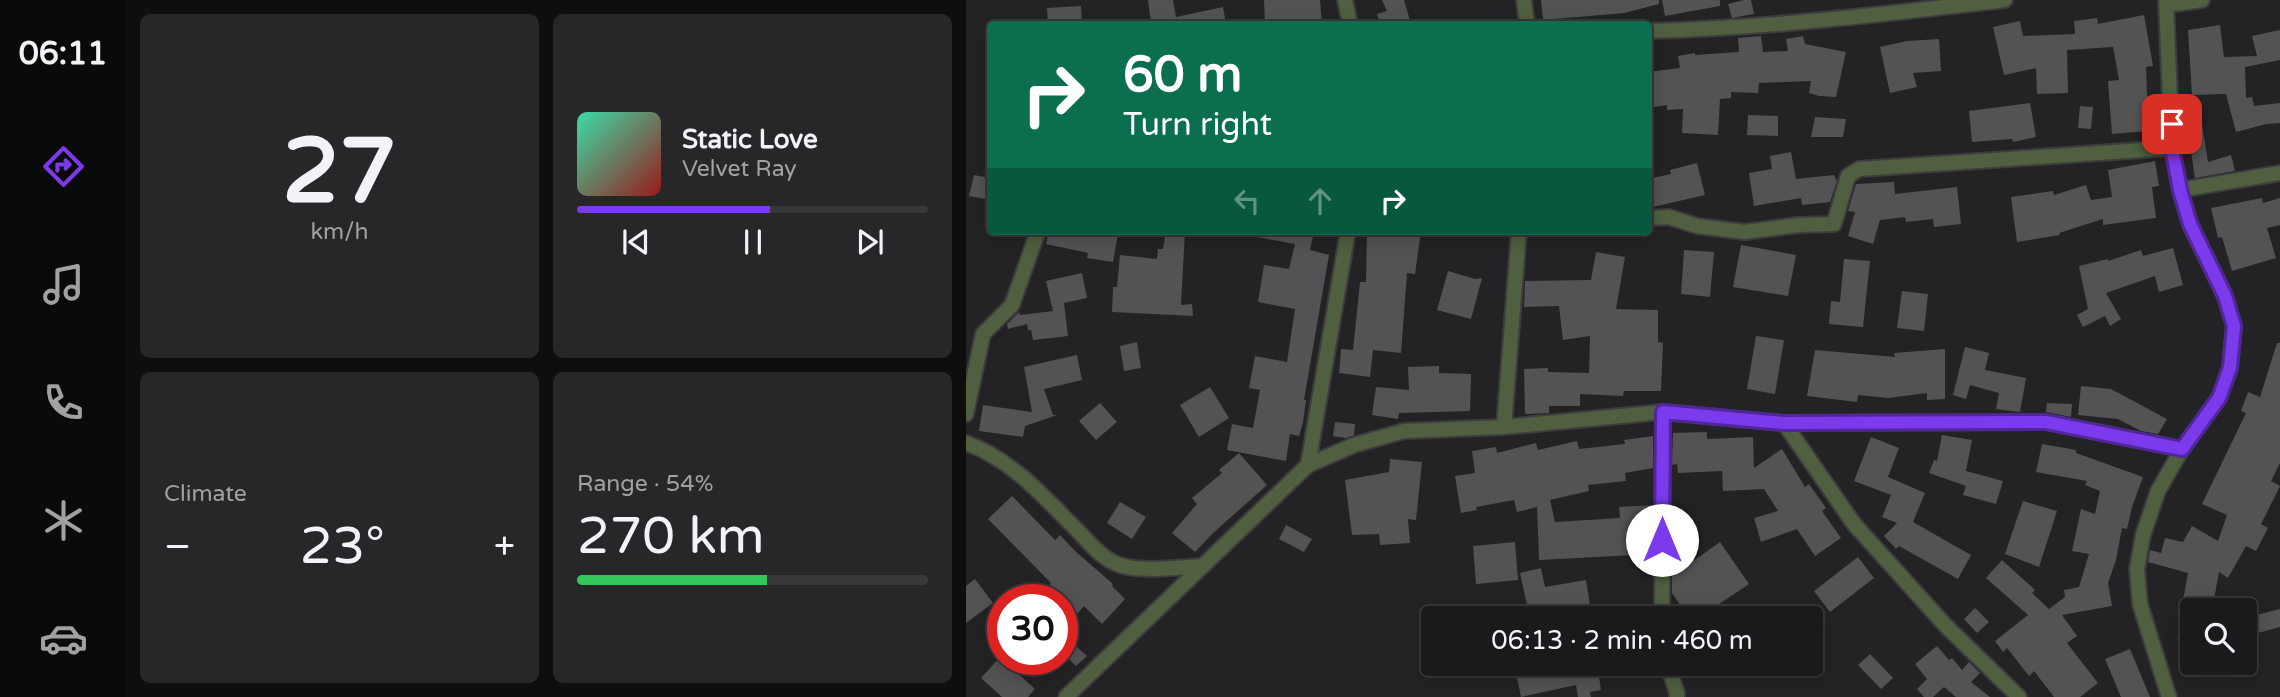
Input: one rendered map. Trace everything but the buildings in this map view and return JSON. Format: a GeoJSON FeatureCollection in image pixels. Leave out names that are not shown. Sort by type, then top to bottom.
{"type":"FeatureCollection","features":[{"type":"Feature","properties":{"kind":"street"},"geometry":{"type":"LineString","coordinates":[[1345,0],[1349,21]]}},
{"type":"Feature","properties":{"kind":"street"},"geometry":{"type":"LineString","coordinates":[[1524,0],[1527,21]]}},
{"type":"Feature","properties":{"kind":"street"},"geometry":{"type":"LineString","coordinates":[[1652,31],[1719,29],[1881,15],[2005,0]]}},
{"type":"Feature","properties":{"kind":"street"},"geometry":{"type":"LineString","coordinates":[[2169,697],[2140,604],[2137,569],[2143,535],[2158,491],[2182,449],[2219,398],[2230,368],[2234,326],[2225,296],[2190,224],[2172,148],[2167,2],[2202,0]]}},
{"type":"Feature","properties":{"kind":"street"},"geometry":{"type":"LineString","coordinates":[[1652,218],[1669,217],[1697,226],[1745,232],[1835,223],[1847,176],[1859,169],[2172,148]]}},
{"type":"Feature","properties":{"kind":"street"},"geometry":{"type":"LineString","coordinates":[[2180,190],[2280,173]]}},
{"type":"Feature","properties":{"kind":"street"},"geometry":{"type":"LineString","coordinates":[[966,414],[983,334],[1012,305],[1037,235]]}},
{"type":"Feature","properties":{"kind":"street"},"geometry":{"type":"LineString","coordinates":[[1308,465],[1347,235]]}},
{"type":"Feature","properties":{"kind":"street"},"geometry":{"type":"LineString","coordinates":[[1504,427],[1519,235]]}},
{"type":"Feature","properties":{"kind":"street"},"geometry":{"type":"LineString","coordinates":[[1066,697],[1308,465],[1354,444],[1404,431],[1504,427],[1663,412],[1783,423],[2046,422],[2182,449]]}},
{"type":"Feature","properties":{"kind":"street"},"geometry":{"type":"LineString","coordinates":[[1662,606],[1663,412]]}},
{"type":"Feature","properties":{"kind":"street"},"geometry":{"type":"LineString","coordinates":[[1783,423],[1854,524],[1945,625],[2019,697]]}},
{"type":"Feature","properties":{"kind":"street"},"geometry":{"type":"LineString","coordinates":[[966,443],[982,448],[1007,464],[1101,554],[1118,564],[1135,568],[1203,566]]}},
{"type":"Feature","properties":{"kind":"street"},"geometry":{"type":"LineString","coordinates":[[1670,676],[1676,697]]}},
{"type":"Feature","properties":{"kind":"route"},"geometry":{"type":"LineString","coordinates":[[1662,540],[1663,412],[1783,423],[2046,422],[2182,449],[2219,398],[2230,368],[2234,326],[2225,296],[2190,224],[2172,148],[2172,124]]}}]}
